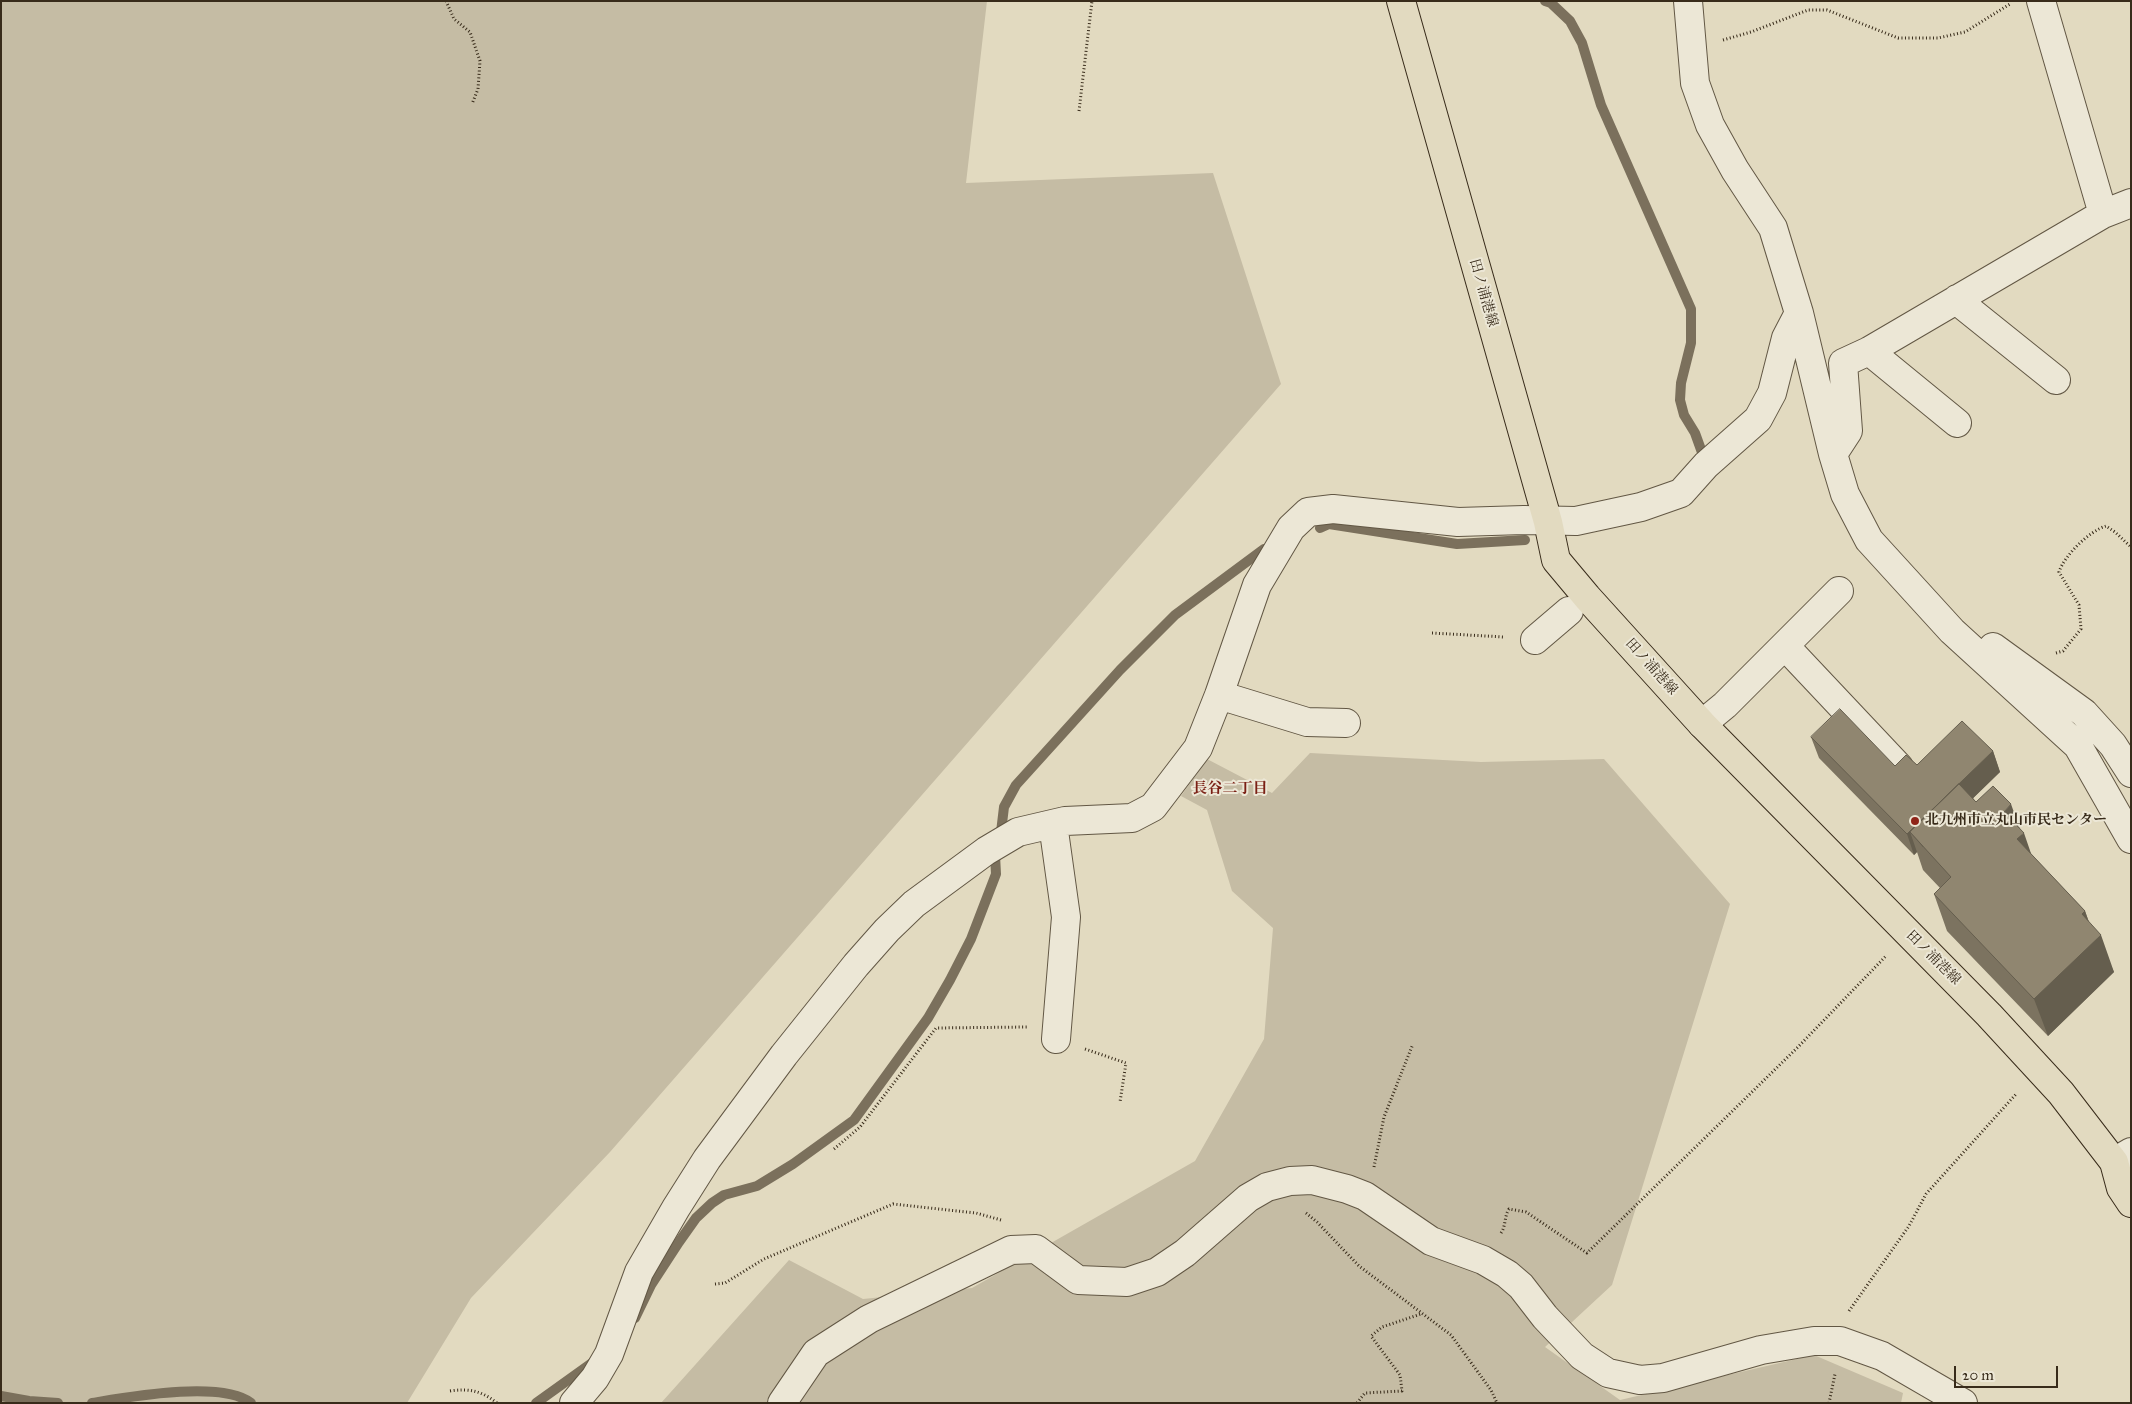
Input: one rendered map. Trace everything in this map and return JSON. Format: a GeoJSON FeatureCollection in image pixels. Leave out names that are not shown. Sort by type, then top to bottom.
{"type":"FeatureCollection","features":[{"type":"Feature","properties":{"kind":"main road","name":"田ノ浦港線"},"geometry":{"type":"LineString","coordinates":[[1401,1],[1548,522],[1556,560],[1702,724],[1989,1015],[2122,1157],[2120,1188],[2131,1203]]}},
{"type":"Feature","properties":{"kind":"street"},"geometry":{"type":"LineString","coordinates":[[1688,1],[1695,84],[1710,125],[1734,170],[1773,228],[1799,313],[1833,454],[1846,494],[1869,540],[1952,631],[2078,746],[2131,839]]}},
{"type":"Feature","properties":{"kind":"street"},"geometry":{"type":"LineString","coordinates":[[2041,1],[2103,214]]}},
{"type":"Feature","properties":{"kind":"street"},"geometry":{"type":"LineString","coordinates":[[1833,454],[1848,431],[1843,363],[1869,351],[2103,214],[2131,203]]}},
{"type":"Feature","properties":{"kind":"street"},"geometry":{"type":"LineString","coordinates":[[1957,298],[1965,307],[2056,380]]}},
{"type":"Feature","properties":{"kind":"street"},"geometry":{"type":"LineString","coordinates":[[574,1403],[596,1378],[609,1354],[639,1272],[707,1159],[784,1055],[856,964],[887,930],[914,904],[986,851],[1018,832],[1066,821],[1132,818],[1153,807],[1198,748],[1219,695],[1257,585],[1291,528],[1308,512],[1333,509],[1458,522],[1576,521],[1641,507],[1681,493],[1706,465],[1758,419],[1772,393],[1786,338],[1799,313]]}},
{"type":"Feature","properties":{"kind":"street"},"geometry":{"type":"LineString","coordinates":[[1869,351],[1957,423]]}},
{"type":"Feature","properties":{"kind":"street"},"geometry":{"type":"LineString","coordinates":[[1702,724],[1725,704],[1840,591]]}},
{"type":"Feature","properties":{"kind":"street"},"geometry":{"type":"LineString","coordinates":[[1535,640],[1569,611]]}},
{"type":"Feature","properties":{"kind":"street"},"geometry":{"type":"LineString","coordinates":[[1952,631],[1963,625],[2084,713],[2113,745],[2131,772]]}},
{"type":"Feature","properties":{"kind":"street"},"geometry":{"type":"LineString","coordinates":[[1785,646],[1899,767]]}},
{"type":"Feature","properties":{"kind":"street"},"geometry":{"type":"LineString","coordinates":[[1219,695],[1306,722],[1346,723]]}},
{"type":"Feature","properties":{"kind":"street"},"geometry":{"type":"LineString","coordinates":[[1053,824],[1066,917],[1057,1034]]}},
{"type":"Feature","properties":{"kind":"street"},"geometry":{"type":"LineString","coordinates":[[782,1403],[816,1353],[869,1319],[1011,1250],[1036,1249],[1078,1280],[1127,1282],[1157,1272],[1185,1253],[1248,1198],[1267,1187],[1286,1182],[1312,1180],[1365,1196],[1431,1242],[1483,1260],[1507,1274],[1521,1286],[1546,1317],[1582,1356],[1608,1373],[1640,1380],[1663,1378],[1761,1350],[1814,1341],[1840,1341],[1882,1356],[1964,1403]]}},
{"type":"Feature","properties":{"kind":"path"},"geometry":{"type":"LineString","coordinates":[[446,1],[454,19],[470,32],[480,61],[478,89],[472,104]]}},
{"type":"Feature","properties":{"kind":"path"},"geometry":{"type":"LineString","coordinates":[[1079,111],[1092,1]]}},
{"type":"Feature","properties":{"kind":"path"},"geometry":{"type":"LineString","coordinates":[[1692,47],[1751,32],[1808,10],[1827,10],[1898,38],[1938,38],[1965,32],[2015,1]]}},
{"type":"Feature","properties":{"kind":"path"},"geometry":{"type":"LineString","coordinates":[[2055,654],[2063,651],[2081,629],[2079,605],[2059,572],[2062,563],[2096,529],[2106,526],[2131,547]]}},
{"type":"Feature","properties":{"kind":"path"},"geometry":{"type":"LineString","coordinates":[[1432,633],[1535,640]]}},
{"type":"Feature","properties":{"kind":"path"},"geometry":{"type":"LineString","coordinates":[[1498,1237],[1504,1229],[1506,1213],[1509,1209],[1526,1212],[1587,1253],[1798,1046],[1892,950]]}},
{"type":"Feature","properties":{"kind":"path"},"geometry":{"type":"LineString","coordinates":[[834,1149],[860,1127],[936,1028],[1021,1027],[1057,1034],[1126,1063],[1120,1102]]}},
{"type":"Feature","properties":{"kind":"path"},"geometry":{"type":"LineString","coordinates":[[1365,1196],[1384,1118],[1413,1044]]}},
{"type":"Feature","properties":{"kind":"path"},"geometry":{"type":"LineString","coordinates":[[1831,1341],[1838,1326],[1909,1226],[1926,1194],[2019,1091]]}},
{"type":"Feature","properties":{"kind":"path"},"geometry":{"type":"LineString","coordinates":[[1286,1182],[1296,1205],[1317,1222],[1359,1266],[1451,1335],[1491,1390],[1497,1403]]}},
{"type":"Feature","properties":{"kind":"path"},"geometry":{"type":"LineString","coordinates":[[715,1284],[725,1283],[764,1259],[893,1204],[976,1213],[1004,1220]]}},
{"type":"Feature","properties":{"kind":"path"},"geometry":{"type":"LineString","coordinates":[[1357,1403],[1365,1393],[1402,1391],[1400,1375],[1372,1336],[1382,1327],[1421,1314]]}},
{"type":"Feature","properties":{"kind":"path"},"geometry":{"type":"LineString","coordinates":[[450,1391],[465,1388],[484,1393],[497,1403]]}},
{"type":"Feature","properties":{"kind":"shaded area"},"geometry":{"type":"Polygon","coordinates":[[[1,1],[987,1],[966,183],[1213,173],[1281,384],[610,1152],[471,1298],[407,1403],[1,1403],[1,1]]]}},
{"type":"Feature","properties":{"kind":"shaded area"},"geometry":{"type":"Polygon","coordinates":[[[1310,753],[1481,762],[1604,759],[1730,904],[1612,1285],[1545,1347],[1620,1400],[1814,1355],[1903,1393],[1901,1403],[661,1403],[789,1260],[863,1299],[972,1288],[1195,1161],[1264,1039],[1273,928],[1232,891],[1207,810],[1181,796],[1207,759],[1272,793],[1310,753]]]}},
{"type":"Feature","properties":{"kind":"building","name":"北九州市立丸山市民センター"},"geometry":{"type":"Polygon","coordinates":[[[1840,709],[1895,766],[1906,755],[1917,765],[1962,721],[1993,751],[1907,834],[1811,737],[1840,709]]]}},
{"type":"Feature","properties":{"kind":"building"},"geometry":{"type":"Polygon","coordinates":[[[1959,784],[1976,802],[1993,786],[2011,804],[2004,812],[2024,833],[2017,839],[2085,911],[2082,914],[2101,935],[2034,999],[1934,894],[1951,877],[1910,832],[1959,784]]]}},
{"type":"Feature","properties":{"kind":"waterway"},"geometry":{"type":"LineString","coordinates":[[1545,1],[1551,3],[1570,21],[1582,43],[1601,105],[1691,309],[1691,343],[1681,383],[1680,400],[1684,415],[1695,433],[1704,458]]}},
{"type":"Feature","properties":{"kind":"waterway"},"geometry":{"type":"LineString","coordinates":[[1320,528],[1329,524],[1457,544],[1525,540]]}},
{"type":"Feature","properties":{"kind":"waterway"},"geometry":{"type":"LineString","coordinates":[[1001,832],[1004,807],[1016,785],[1120,670],[1175,615],[1264,549]]}},
{"type":"Feature","properties":{"kind":"waterway"},"geometry":{"type":"LineString","coordinates":[[635,1318],[651,1285],[679,1242],[696,1218],[712,1203],[724,1195],[757,1186],[793,1164],[854,1120],[928,1018],[950,980],[971,939],[996,874],[995,855]]}},
{"type":"Feature","properties":{"kind":"waterway"},"geometry":{"type":"LineString","coordinates":[[536,1403],[596,1360]]}},
{"type":"Feature","properties":{"kind":"waterway"},"geometry":{"type":"LineString","coordinates":[[92,1403],[151,1394],[198,1391],[219,1392],[237,1396],[251,1403]]}},
{"type":"Feature","properties":{"kind":"waterway"},"geometry":{"type":"LineString","coordinates":[[1,1396],[29,1401],[58,1403]]}},
{"type":"Feature","properties":{"kind":"place","name":"北九州市立丸山市民センター"},"geometry":{"type":"Point","coordinates":[1915,821]}},
{"type":"Feature","properties":{"kind":"district","name":"長谷二丁目"},"geometry":{"type":"Point","coordinates":[1230,789]}}]}
